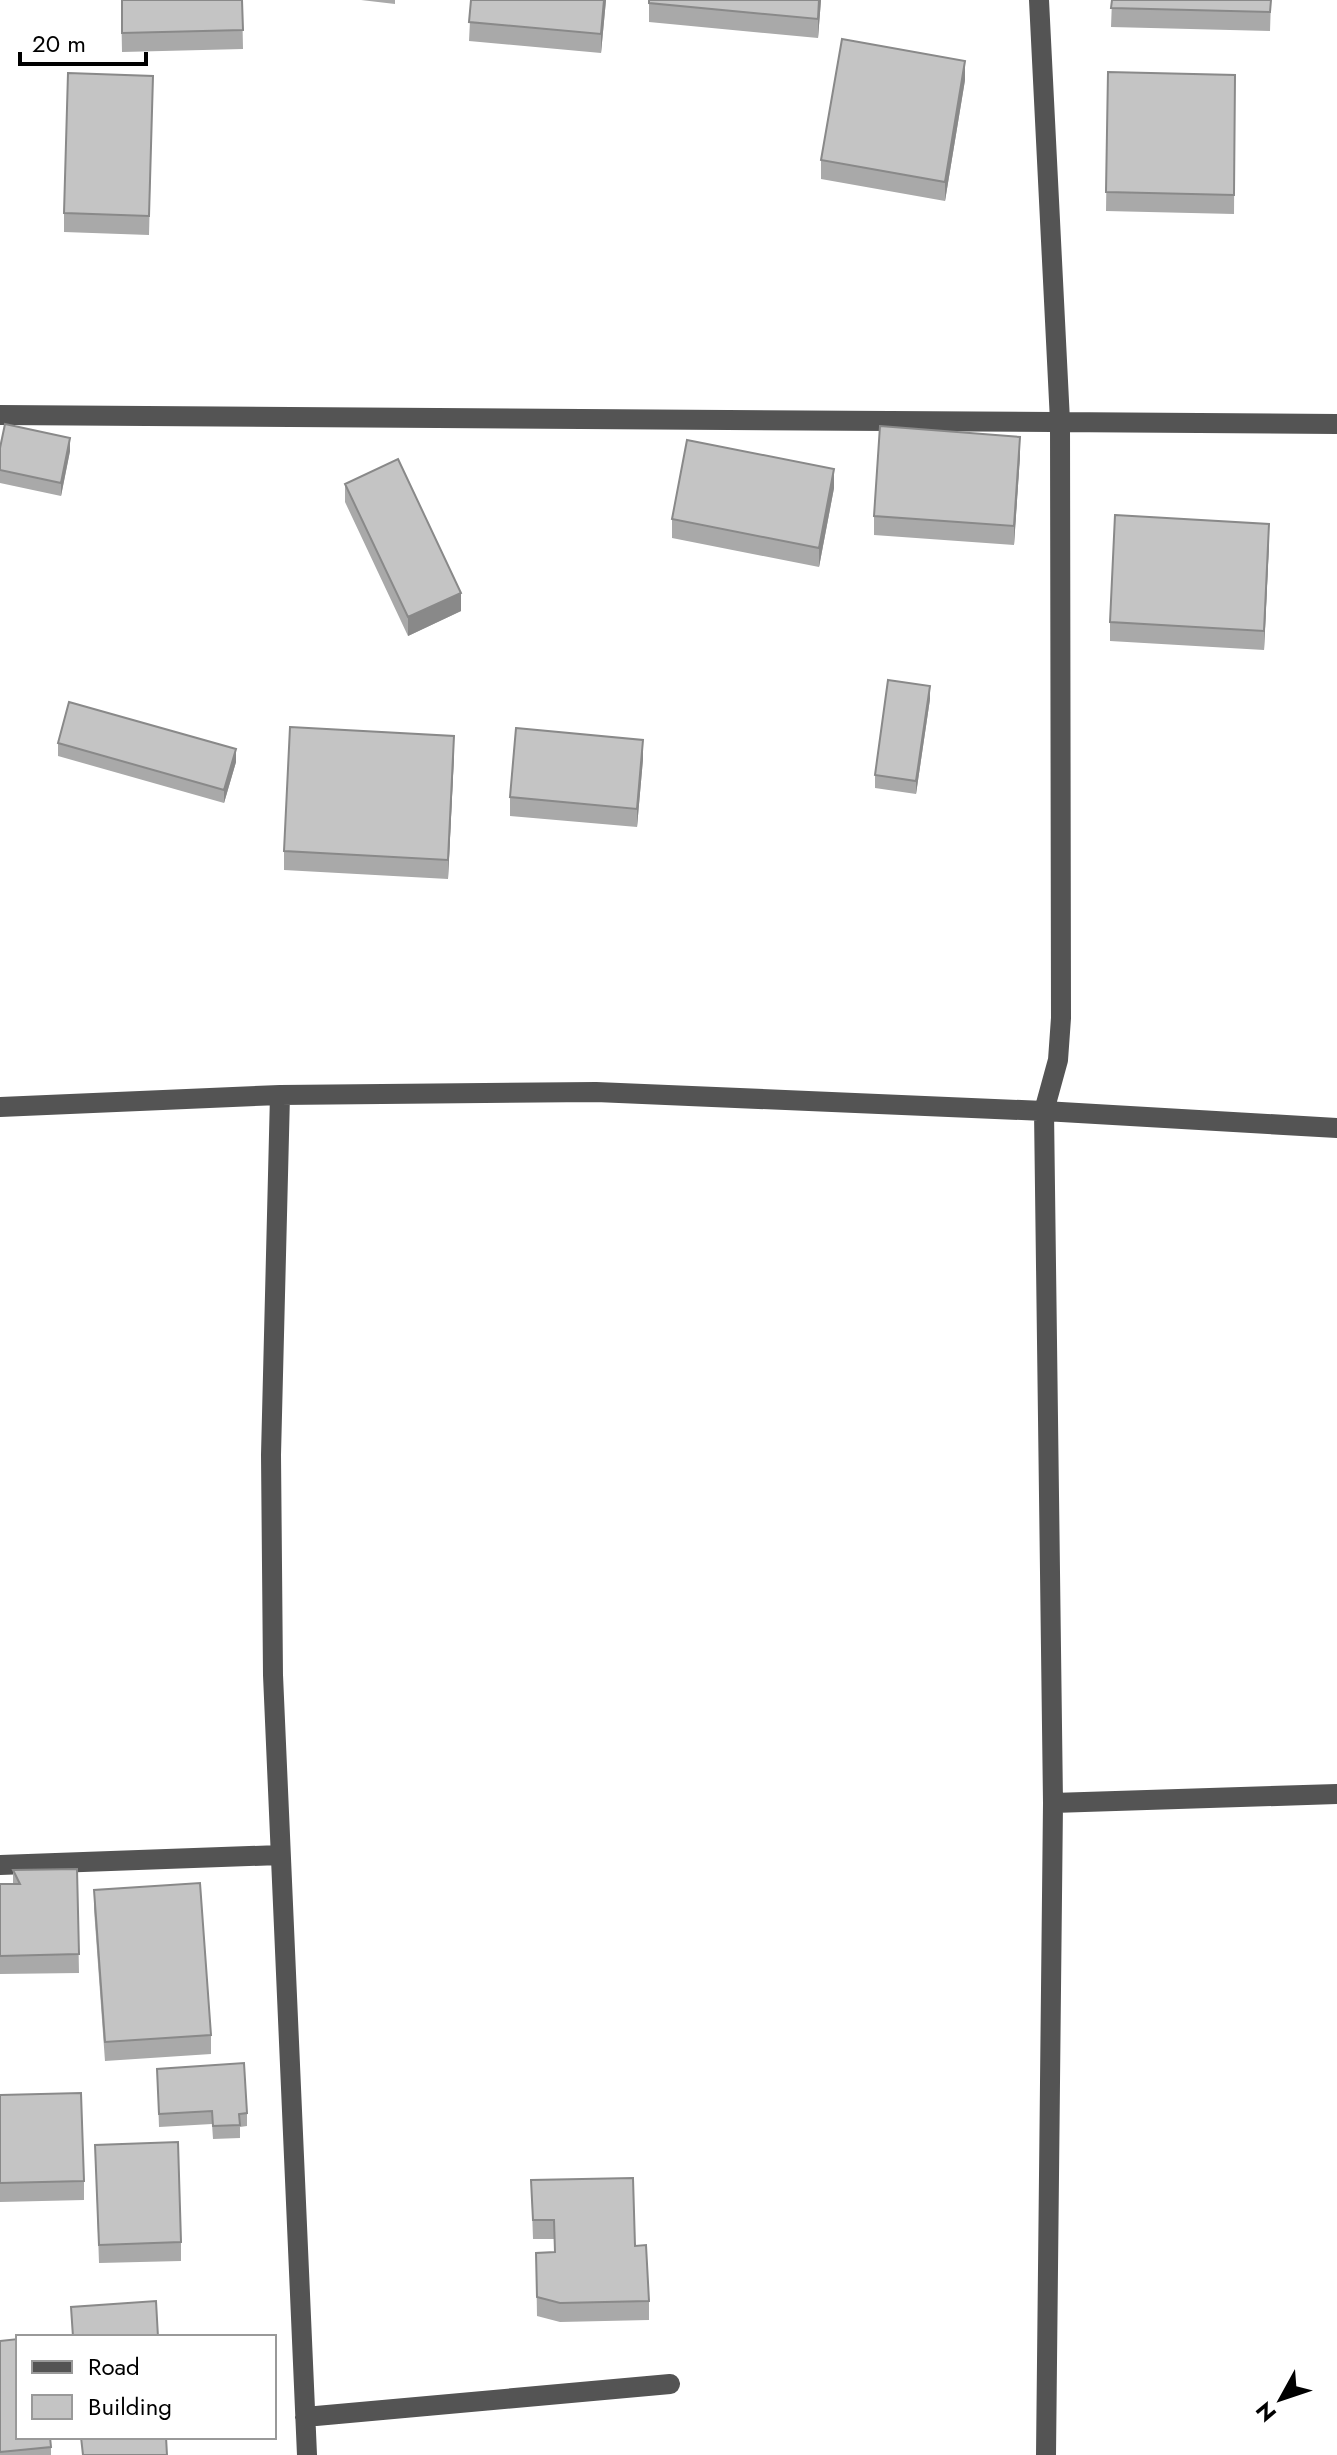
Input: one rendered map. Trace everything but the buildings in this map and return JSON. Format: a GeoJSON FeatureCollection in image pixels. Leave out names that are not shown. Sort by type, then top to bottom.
{"type":"FeatureCollection","features":[{"type":"Feature","properties":{"kind":"street"},"geometry":{"type":"LineString","coordinates":[[1039,0],[1060,421],[1061,1018],[1058,1060],[1044,1111],[1053,1803],[1046,2455]]}},
{"type":"Feature","properties":{"kind":"street"},"geometry":{"type":"LineString","coordinates":[[0,415],[1337,424]]}},
{"type":"Feature","properties":{"kind":"street"},"geometry":{"type":"LineString","coordinates":[[0,1107],[280,1095],[596,1092],[1044,1111],[1337,1128]]}},
{"type":"Feature","properties":{"kind":"street"},"geometry":{"type":"LineString","coordinates":[[280,1095],[271,1455],[273,1675],[307,2455]]}},
{"type":"Feature","properties":{"kind":"street"},"geometry":{"type":"LineString","coordinates":[[1053,1803],[1337,1794]]}},
{"type":"Feature","properties":{"kind":"street"},"geometry":{"type":"LineString","coordinates":[[0,1865],[280,1855]]}},
{"type":"Feature","properties":{"kind":"street"},"geometry":{"type":"LineString","coordinates":[[305,2417],[670,2384]]}}]}
